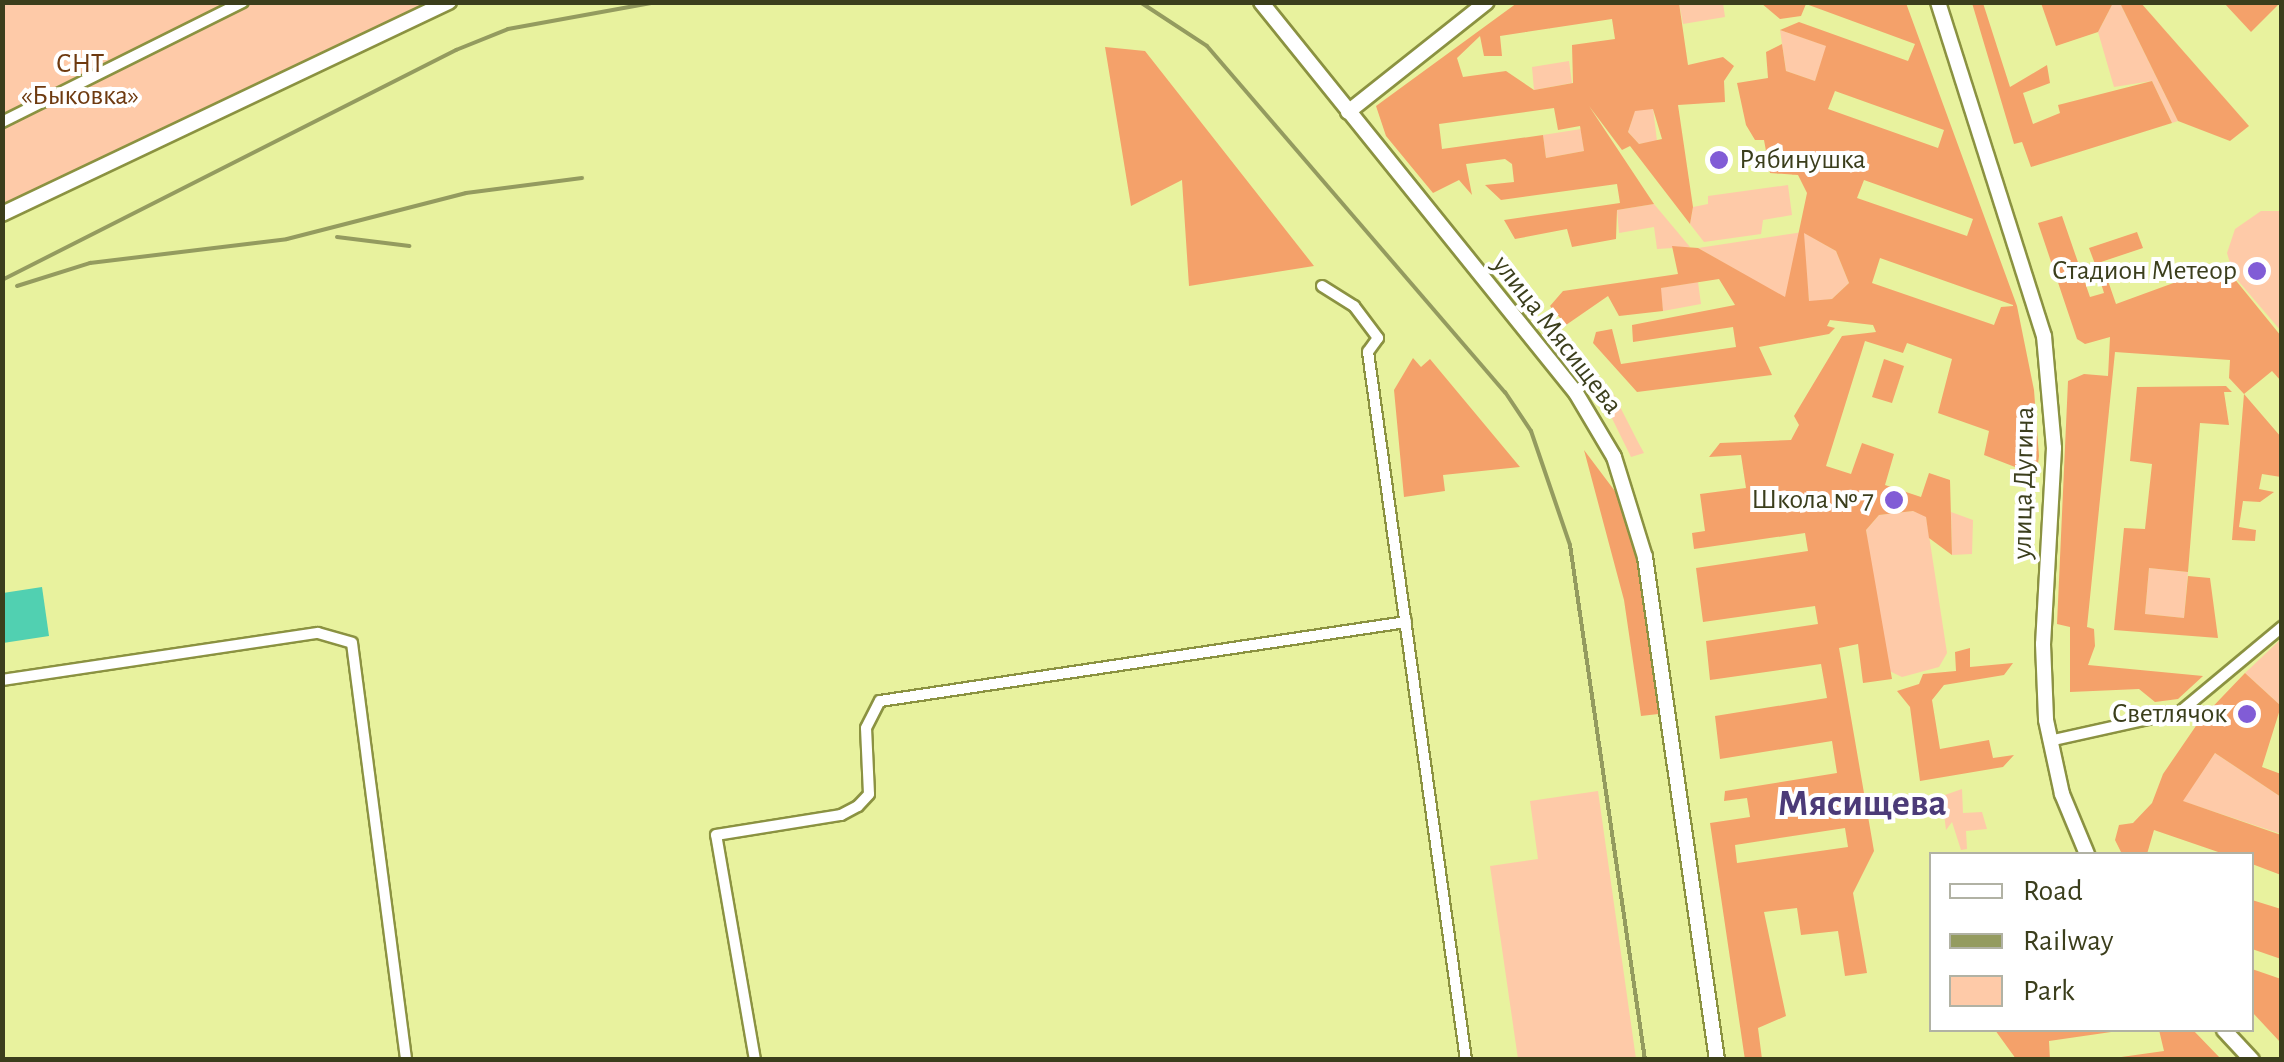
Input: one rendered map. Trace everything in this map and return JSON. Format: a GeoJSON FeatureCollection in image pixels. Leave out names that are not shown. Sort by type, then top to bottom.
{"type":"FeatureCollection","features":[{"type":"Feature","properties":{"kind":"main road"},"geometry":{"type":"LineString","coordinates":[[2,214],[449,2]]}},
{"type":"Feature","properties":{"kind":"main road","name":"улица Мясищева"},"geometry":{"type":"LineString","coordinates":[[1261,2],[1587,408],[1626,484],[1645,558],[1718,1060]]}},
{"type":"Feature","properties":{"kind":"main road"},"geometry":{"type":"LineString","coordinates":[[1348,112],[1487,2]]}},
{"type":"Feature","properties":{"kind":"main road","name":"улица Дугина"},"geometry":{"type":"LineString","coordinates":[[1938,2],[2044,336],[2054,448],[2042,663],[2049,741],[2086,852]]}},
{"type":"Feature","properties":{"kind":"main road"},"geometry":{"type":"LineString","coordinates":[[2226,1032],[2252,1060]]}},
{"type":"Feature","properties":{"kind":"street"},"geometry":{"type":"LineString","coordinates":[[2,122],[242,2]]}},
{"type":"Feature","properties":{"kind":"street"},"geometry":{"type":"LineString","coordinates":[[1322,286],[1354,306],[1378,338],[1368,352],[1466,1060]]}},
{"type":"Feature","properties":{"kind":"street"},"geometry":{"type":"LineString","coordinates":[[755,1060],[716,835],[841,814],[858,806],[868,794],[866,728],[880,701],[1406,622]]}},
{"type":"Feature","properties":{"kind":"street"},"geometry":{"type":"LineString","coordinates":[[2049,741],[2180,712],[2282,627]]}},
{"type":"Feature","properties":{"kind":"street"},"geometry":{"type":"LineString","coordinates":[[2,680],[318,633],[352,644],[406,1060]]}},
{"type":"Feature","properties":{"kind":"green space","name":"СНТ «Быковка»"},"geometry":{"type":"Polygon","coordinates":[[[3,3],[426,3],[3,207],[3,3]]]}},
{"type":"Feature","properties":{"kind":"green space"},"geometry":{"type":"Polygon","coordinates":[[[1679,3],[1723,3],[1725,17],[1683,24],[1679,3]]]}},
{"type":"Feature","properties":{"kind":"green space"},"geometry":{"type":"Polygon","coordinates":[[[2113,3],[2120,3],[2178,121],[2172,123],[2152,81],[2114,87],[2098,32],[2113,3]]]}},
{"type":"Feature","properties":{"kind":"green space"},"geometry":{"type":"Polygon","coordinates":[[[1780,30],[1827,46],[1815,81],[1786,71],[1780,30]]]}},
{"type":"Feature","properties":{"kind":"green space"},"geometry":{"type":"Polygon","coordinates":[[[1569,61],[1572,83],[1534,90],[1532,67],[1569,61]]]}},
{"type":"Feature","properties":{"kind":"green space"},"geometry":{"type":"Polygon","coordinates":[[[1653,108],[1657,141],[1639,144],[1628,132],[1635,110],[1653,108]]]}},
{"type":"Feature","properties":{"kind":"green space"},"geometry":{"type":"Polygon","coordinates":[[[1581,129],[1584,151],[1546,158],[1543,135],[1581,129]]]}},
{"type":"Feature","properties":{"kind":"green space"},"geometry":{"type":"Polygon","coordinates":[[[1788,185],[1792,215],[1763,220],[1761,234],[1704,242],[1690,224],[1693,207],[1708,204],[1708,196],[1788,185]]]}},
{"type":"Feature","properties":{"kind":"green space"},"geometry":{"type":"Polygon","coordinates":[[[1654,204],[1690,247],[1657,249],[1654,227],[1619,233],[1617,210],[1654,204]]]}},
{"type":"Feature","properties":{"kind":"green space","name":"Стадион Метеор"},"geometry":{"type":"Polygon","coordinates":[[[2261,211],[2281,211],[2281,331],[2234,276],[2227,253],[2235,229],[2261,211]]]}},
{"type":"Feature","properties":{"kind":"green space"},"geometry":{"type":"Polygon","coordinates":[[[1803,232],[1836,251],[1849,283],[1832,299],[1809,302],[1803,235],[1785,298],[1698,248],[1803,232]]]}},
{"type":"Feature","properties":{"kind":"green space"},"geometry":{"type":"Polygon","coordinates":[[[1698,282],[1701,304],[1663,311],[1660,288],[1698,282]]]}},
{"type":"Feature","properties":{"kind":"green space"},"geometry":{"type":"Polygon","coordinates":[[[1614,395],[1644,453],[1631,457],[1603,400],[1614,395]]]}},
{"type":"Feature","properties":{"kind":"green space"},"geometry":{"type":"Polygon","coordinates":[[[1913,511],[1926,516],[1947,653],[1939,667],[1902,677],[1885,669],[1866,530],[1879,515],[1913,511]]]}},
{"type":"Feature","properties":{"kind":"green space"},"geometry":{"type":"Polygon","coordinates":[[[1951,512],[1973,520],[1972,554],[1952,555],[1951,512]]]}},
{"type":"Feature","properties":{"kind":"green space"},"geometry":{"type":"Polygon","coordinates":[[[2149,568],[2188,572],[2184,618],[2145,614],[2149,568]]]}},
{"type":"Feature","properties":{"kind":"green space"},"geometry":{"type":"Polygon","coordinates":[[[2281,639],[2281,706],[2245,673],[2281,639]]]}},
{"type":"Feature","properties":{"kind":"green space"},"geometry":{"type":"Polygon","coordinates":[[[2215,753],[2281,797],[2281,834],[2182,801],[2215,753]]]}},
{"type":"Feature","properties":{"kind":"green space"},"geometry":{"type":"Polygon","coordinates":[[[1962,789],[1963,813],[1982,812],[1987,829],[1966,831],[1967,849],[1961,850],[1952,822],[1946,830],[1942,796],[1962,789]]]}},
{"type":"Feature","properties":{"kind":"green space"},"geometry":{"type":"Polygon","coordinates":[[[1598,791],[1636,1059],[1518,1059],[1490,866],[1538,859],[1530,801],[1598,791]]]}},
{"type":"Feature","properties":{"kind":"shaded area"},"geometry":{"type":"Polygon","coordinates":[[[2225,2],[2281,2],[2251,32],[2224,3],[2225,2]]]}},
{"type":"Feature","properties":{"kind":"shaded area"},"geometry":{"type":"Polygon","coordinates":[[[1517,3],[1679,3],[1688,65],[1723,57],[1734,66],[1724,81],[1725,102],[1678,105],[1693,207],[1690,224],[1630,146],[1622,150],[1589,106],[1654,204],[1617,210],[1616,239],[1572,247],[1567,229],[1515,239],[1504,220],[1620,203],[1617,184],[1501,200],[1485,185],[1514,182],[1512,164],[1505,159],[1466,164],[1472,195],[1459,180],[1433,193],[1386,136],[1376,106],[1517,3]],[[1612,19],[1500,36],[1502,56],[1484,56],[1480,36],[1457,58],[1463,77],[1506,71],[1534,90],[1573,83],[1572,45],[1615,39],[1612,19]],[[1554,108],[1439,124],[1442,149],[1543,135],[1546,158],[1584,151],[1580,126],[1558,130],[1554,108]],[[1653,109],[1635,111],[1628,132],[1639,144],[1662,139],[1653,109]]]}},
{"type":"Feature","properties":{"kind":"shaded area"},"geometry":{"type":"Polygon","coordinates":[[[1761,3],[1906,3],[2017,306],[2034,390],[2039,456],[2035,487],[2026,486],[2028,472],[1984,455],[1989,431],[1938,413],[1952,359],[1907,343],[1903,353],[1865,341],[1826,466],[1851,474],[1862,443],[1894,454],[1885,485],[1921,497],[1929,473],[1950,480],[1952,555],[1929,538],[1926,517],[1913,511],[1879,515],[1866,530],[1892,679],[1863,683],[1858,644],[1839,648],[1874,851],[1853,893],[1867,973],[1845,976],[1838,931],[1801,935],[1797,908],[1764,912],[1786,1016],[1758,1028],[1762,1059],[1745,1060],[1710,823],[1750,817],[1747,798],[1724,801],[1725,791],[1837,773],[1832,741],[1720,759],[1715,716],[1827,698],[1821,664],[1710,680],[1706,641],[1818,624],[1815,606],[1703,622],[1696,568],[1808,551],[1805,533],[1694,549],[1692,533],[1705,531],[1700,494],[1746,488],[1741,455],[1709,457],[1720,443],[1791,440],[1799,425],[1794,416],[1842,336],[1876,332],[1873,325],[1830,320],[1827,326],[1835,328],[1829,334],[1759,347],[1772,375],[1637,392],[1593,343],[1596,332],[1612,329],[1621,364],[1736,347],[1733,327],[1633,342],[1632,325],[1735,305],[1719,279],[1661,288],[1663,311],[1619,316],[1608,296],[1566,325],[1550,306],[1563,291],[1678,274],[1672,246],[1698,248],[1785,297],[1807,193],[1798,175],[1770,173],[1764,140],[1755,140],[1746,125],[1737,83],[1768,78],[1766,52],[1782,44],[1786,71],[1815,81],[1826,46],[1780,30],[1799,22],[1908,61],[1915,44],[1806,4],[1801,16],[1780,19],[1761,3]],[[1835,91],[1828,109],[1938,148],[1944,130],[1835,91]],[[1864,180],[1857,198],[1967,236],[1973,219],[1864,180]],[[1804,233],[1809,301],[1832,299],[1849,283],[1836,251],[1804,233]],[[1880,258],[1872,283],[1994,325],[2001,307],[2013,305],[1880,258]],[[1845,828],[1735,845],[1737,863],[1848,847],[1845,828]]]}},
{"type":"Feature","properties":{"kind":"shaded area"},"geometry":{"type":"Polygon","coordinates":[[[1972,3],[1983,3],[2010,87],[2047,65],[2050,83],[2023,93],[2033,124],[2060,113],[2058,105],[2152,81],[2172,123],[2031,167],[2022,142],[2014,144],[1972,3]]]}},
{"type":"Feature","properties":{"kind":"shaded area"},"geometry":{"type":"Polygon","coordinates":[[[2041,3],[2113,3],[2098,32],[2056,46],[2041,3]]]}},
{"type":"Feature","properties":{"kind":"shaded area"},"geometry":{"type":"Polygon","coordinates":[[[2120,3],[2141,3],[2249,126],[2230,141],[2178,121],[2120,3]]]}},
{"type":"Feature","properties":{"kind":"shaded area"},"geometry":{"type":"Polygon","coordinates":[[[1105,47],[1145,51],[1314,266],[1189,286],[1182,180],[1131,206],[1105,47]]]}},
{"type":"Feature","properties":{"kind":"shaded area"},"geometry":{"type":"Polygon","coordinates":[[[2062,216],[2090,297],[2104,293],[2100,280],[2107,278],[2116,304],[2209,270],[2229,272],[2281,336],[2281,381],[2272,371],[2244,394],[2229,378],[2230,360],[2115,352],[2087,627],[2094,629],[2095,646],[2088,665],[2203,676],[2178,699],[2155,702],[2139,689],[2070,692],[2070,627],[2057,624],[2068,381],[2084,374],[2108,376],[2110,337],[2085,344],[2077,339],[2038,223],[2062,216]]]}},
{"type":"Feature","properties":{"kind":"shaded area"},"geometry":{"type":"Polygon","coordinates":[[[2137,232],[2143,248],[2095,264],[2089,248],[2137,232]]]}},
{"type":"Feature","properties":{"kind":"shaded area"},"geometry":{"type":"Polygon","coordinates":[[[1413,358],[1421,367],[1430,359],[1520,467],[1443,475],[1445,491],[1404,497],[1394,390],[1413,358]]]}},
{"type":"Feature","properties":{"kind":"shaded area"},"geometry":{"type":"Polygon","coordinates":[[[1884,359],[1904,366],[1892,403],[1872,397],[1884,359]]]}},
{"type":"Feature","properties":{"kind":"shaded area"},"geometry":{"type":"Polygon","coordinates":[[[2226,386],[2232,392],[2224,392],[2229,425],[2200,423],[2188,572],[2149,568],[2145,614],[2184,618],[2188,576],[2210,578],[2218,638],[2114,630],[2124,528],[2145,529],[2152,464],[2130,461],[2137,387],[2226,386]]]}},
{"type":"Feature","properties":{"kind":"shaded area"},"geometry":{"type":"Polygon","coordinates":[[[2244,394],[2281,437],[2281,477],[2262,474],[2259,489],[2274,492],[2260,502],[2243,501],[2239,527],[2256,530],[2255,541],[2232,540],[2244,394]]]}},
{"type":"Feature","properties":{"kind":"shaded area"},"geometry":{"type":"Polygon","coordinates":[[[1584,450],[1636,519],[1667,713],[1641,716],[1624,600],[1584,450]]]}},
{"type":"Feature","properties":{"kind":"shaded area"},"geometry":{"type":"Polygon","coordinates":[[[1970,648],[1970,667],[2013,663],[2004,675],[1944,685],[1932,700],[1940,749],[1989,740],[1993,758],[2014,755],[2003,767],[1920,781],[1910,707],[1897,691],[1919,684],[1923,674],[1956,671],[1955,652],[1970,648]]]}},
{"type":"Feature","properties":{"kind":"shaded area"},"geometry":{"type":"Polygon","coordinates":[[[2245,673],[2281,706],[2262,767],[2281,774],[2281,797],[2215,753],[2183,801],[2281,835],[2281,875],[2254,865],[2254,852],[2218,852],[2154,830],[2148,852],[2121,852],[2115,840],[2119,825],[2133,823],[2152,803],[2163,774],[2200,720],[2245,673]]]}},
{"type":"Feature","properties":{"kind":"shaded area"},"geometry":{"type":"Polygon","coordinates":[[[2254,901],[2281,909],[2281,959],[2254,950],[2254,901]]]}},
{"type":"Feature","properties":{"kind":"shaded area"},"geometry":{"type":"Polygon","coordinates":[[[2254,970],[2281,979],[2281,1043],[2254,1014],[2254,970]]]}},
{"type":"Feature","properties":{"kind":"shaded area"},"geometry":{"type":"Polygon","coordinates":[[[1996,1032],[2111,1032],[2049,1041],[2050,1060],[2016,1059],[1996,1032]]]}},
{"type":"Feature","properties":{"kind":"shaded area"},"geometry":{"type":"Polygon","coordinates":[[[2159,1032],[2195,1032],[2221,1059],[2107,1059],[2164,1051],[2159,1032]]]}},
{"type":"Feature","properties":{"kind":"water"},"geometry":{"type":"Polygon","coordinates":[[[42,587],[49,636],[3,643],[3,593],[42,587]]]}},
{"type":"Feature","properties":{"kind":"railway"},"geometry":{"type":"LineString","coordinates":[[2,280],[456,50],[508,29],[657,2]]}},
{"type":"Feature","properties":{"kind":"railway"},"geometry":{"type":"LineString","coordinates":[[1140,2],[1207,46],[1505,392],[1531,431],[1570,545],[1645,1060]]}},
{"type":"Feature","properties":{"kind":"railway"},"geometry":{"type":"LineString","coordinates":[[17,286],[90,263],[287,239],[466,193],[582,178]]}},
{"type":"Feature","properties":{"kind":"railway"},"geometry":{"type":"LineString","coordinates":[[337,237],[409,246]]}},
{"type":"Feature","properties":{"kind":"place","name":"Рябинушка"},"geometry":{"type":"Point","coordinates":[1719,160]}},
{"type":"Feature","properties":{"kind":"place","name":"Стадион Метеор"},"geometry":{"type":"Point","coordinates":[2257,271]}},
{"type":"Feature","properties":{"kind":"place","name":"Школа № 7"},"geometry":{"type":"Point","coordinates":[1894,500]}},
{"type":"Feature","properties":{"kind":"place","name":"Светлячок"},"geometry":{"type":"Point","coordinates":[2247,714]}},
{"type":"Feature","properties":{"kind":"district","name":"Мясищева"},"geometry":{"type":"Point","coordinates":[1862,805]}}]}
